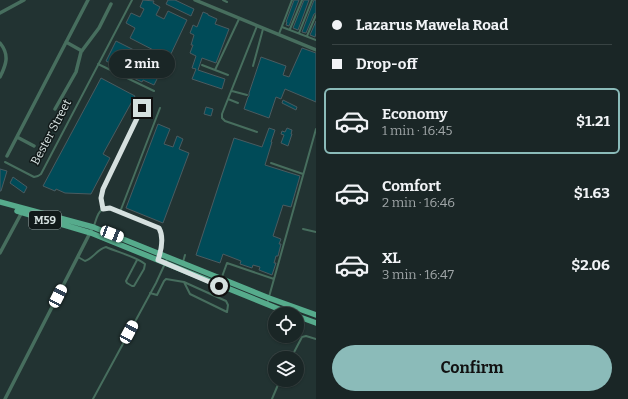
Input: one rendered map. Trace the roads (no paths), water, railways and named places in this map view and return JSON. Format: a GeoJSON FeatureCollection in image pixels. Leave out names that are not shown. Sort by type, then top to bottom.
{"type":"FeatureCollection","features":[{"type":"Feature","properties":{"kind":"main road","name":"M59"},"geometry":{"type":"LineString","coordinates":[[0,202],[22,211],[91,233],[272,307]]}},
{"type":"Feature","properties":{"kind":"main road","name":"M59"},"geometry":{"type":"LineString","coordinates":[[0,206],[93,227],[183,262],[269,298],[316,315]]}},
{"type":"Feature","properties":{"kind":"main road"},"geometry":{"type":"LineString","coordinates":[[304,319],[316,323]]}},
{"type":"Feature","properties":{"kind":"street"},"geometry":{"type":"LineString","coordinates":[[0,13],[24,0]]}},
{"type":"Feature","properties":{"kind":"street"},"geometry":{"type":"LineString","coordinates":[[7,156],[88,0]]}},
{"type":"Feature","properties":{"kind":"street"},"geometry":{"type":"LineString","coordinates":[[195,0],[316,50]]}},
{"type":"Feature","properties":{"kind":"street"},"geometry":{"type":"LineString","coordinates":[[55,109],[76,72],[82,51],[99,28],[111,4]]}},
{"type":"Feature","properties":{"kind":"street"},"geometry":{"type":"LineString","coordinates":[[66,42],[82,51]]}},
{"type":"Feature","properties":{"kind":"street"},"geometry":{"type":"LineString","coordinates":[[0,43],[5,50],[7,59],[6,66],[0,77]]}},
{"type":"Feature","properties":{"kind":"street"},"geometry":{"type":"LineString","coordinates":[[16,137],[34,146]]}},
{"type":"Feature","properties":{"kind":"street"},"geometry":{"type":"LineString","coordinates":[[0,253],[22,211]]}},
{"type":"Feature","properties":{"kind":"street"},"geometry":{"type":"LineString","coordinates":[[5,399],[93,227]]}},
{"type":"Feature","properties":{"kind":"lane","name":"Bester Street"},"geometry":{"type":"LineString","coordinates":[[5,162],[34,177],[40,175],[132,0]]}},
{"type":"Feature","properties":{"kind":"lane"},"geometry":{"type":"LineString","coordinates":[[223,0],[227,2]]}},
{"type":"Feature","properties":{"kind":"lane"},"geometry":{"type":"LineString","coordinates":[[279,34],[292,0]]}},
{"type":"Feature","properties":{"kind":"lane"},"geometry":{"type":"LineString","coordinates":[[290,29],[302,0]]}},
{"type":"Feature","properties":{"kind":"lane"},"geometry":{"type":"LineString","coordinates":[[299,33],[312,0]]}},
{"type":"Feature","properties":{"kind":"lane"},"geometry":{"type":"LineString","coordinates":[[307,36],[316,15]]}},
{"type":"Feature","properties":{"kind":"lane"},"geometry":{"type":"LineString","coordinates":[[215,70],[239,18]]}},
{"type":"Feature","properties":{"kind":"lane"},"geometry":{"type":"LineString","coordinates":[[257,25],[222,114],[222,118],[225,121],[257,132]]}},
{"type":"Feature","properties":{"kind":"lane"},"geometry":{"type":"LineString","coordinates":[[282,26],[316,39]]}},
{"type":"Feature","properties":{"kind":"lane"},"geometry":{"type":"LineString","coordinates":[[253,66],[263,28]]}},
{"type":"Feature","properties":{"kind":"lane"},"geometry":{"type":"LineString","coordinates":[[98,64],[154,91]]}},
{"type":"Feature","properties":{"kind":"lane"},"geometry":{"type":"LineString","coordinates":[[202,65],[228,75]]}},
{"type":"Feature","properties":{"kind":"lane"},"geometry":{"type":"LineString","coordinates":[[232,91],[247,95]]}},
{"type":"Feature","properties":{"kind":"lane"},"geometry":{"type":"LineString","coordinates":[[228,99],[238,103]]}},
{"type":"Feature","properties":{"kind":"lane"},"geometry":{"type":"LineString","coordinates":[[103,209],[101,198],[103,189],[142,108]]}},
{"type":"Feature","properties":{"kind":"lane"},"geometry":{"type":"LineString","coordinates":[[120,212],[160,108]]}},
{"type":"Feature","properties":{"kind":"lane"},"geometry":{"type":"LineString","coordinates":[[267,305],[316,129]]}},
{"type":"Feature","properties":{"kind":"lane"},"geometry":{"type":"LineString","coordinates":[[270,163],[304,174]]}},
{"type":"Feature","properties":{"kind":"lane"},"geometry":{"type":"LineString","coordinates":[[93,227],[99,213],[103,209],[110,208],[160,229],[162,235],[158,260]]}},
{"type":"Feature","properties":{"kind":"lane"},"geometry":{"type":"LineString","coordinates":[[303,229],[316,232]]}},
{"type":"Feature","properties":{"kind":"lane"},"geometry":{"type":"LineString","coordinates":[[78,257],[85,261],[88,260],[102,248],[106,247],[143,262],[145,266],[134,286],[132,286],[126,281],[137,260]]}},
{"type":"Feature","properties":{"kind":"lane"},"geometry":{"type":"LineString","coordinates":[[183,262],[185,255]]}},
{"type":"Feature","properties":{"kind":"lane"},"geometry":{"type":"LineString","coordinates":[[93,399],[166,264],[168,256]]}},
{"type":"Feature","properties":{"kind":"lane"},"geometry":{"type":"LineString","coordinates":[[219,286],[227,263],[274,280]]}},
{"type":"Feature","properties":{"kind":"lane"},"geometry":{"type":"LineString","coordinates":[[150,293],[156,295],[166,279],[184,282],[226,301],[228,305],[227,312],[190,294],[184,282]]}},
{"type":"Feature","properties":{"kind":"lane"},"geometry":{"type":"LineString","coordinates":[[295,351],[302,337],[306,336],[316,339]]}},
{"type":"Feature","properties":{"kind":"lane"},"geometry":{"type":"LineString","coordinates":[[272,399],[277,387]]}}]}
